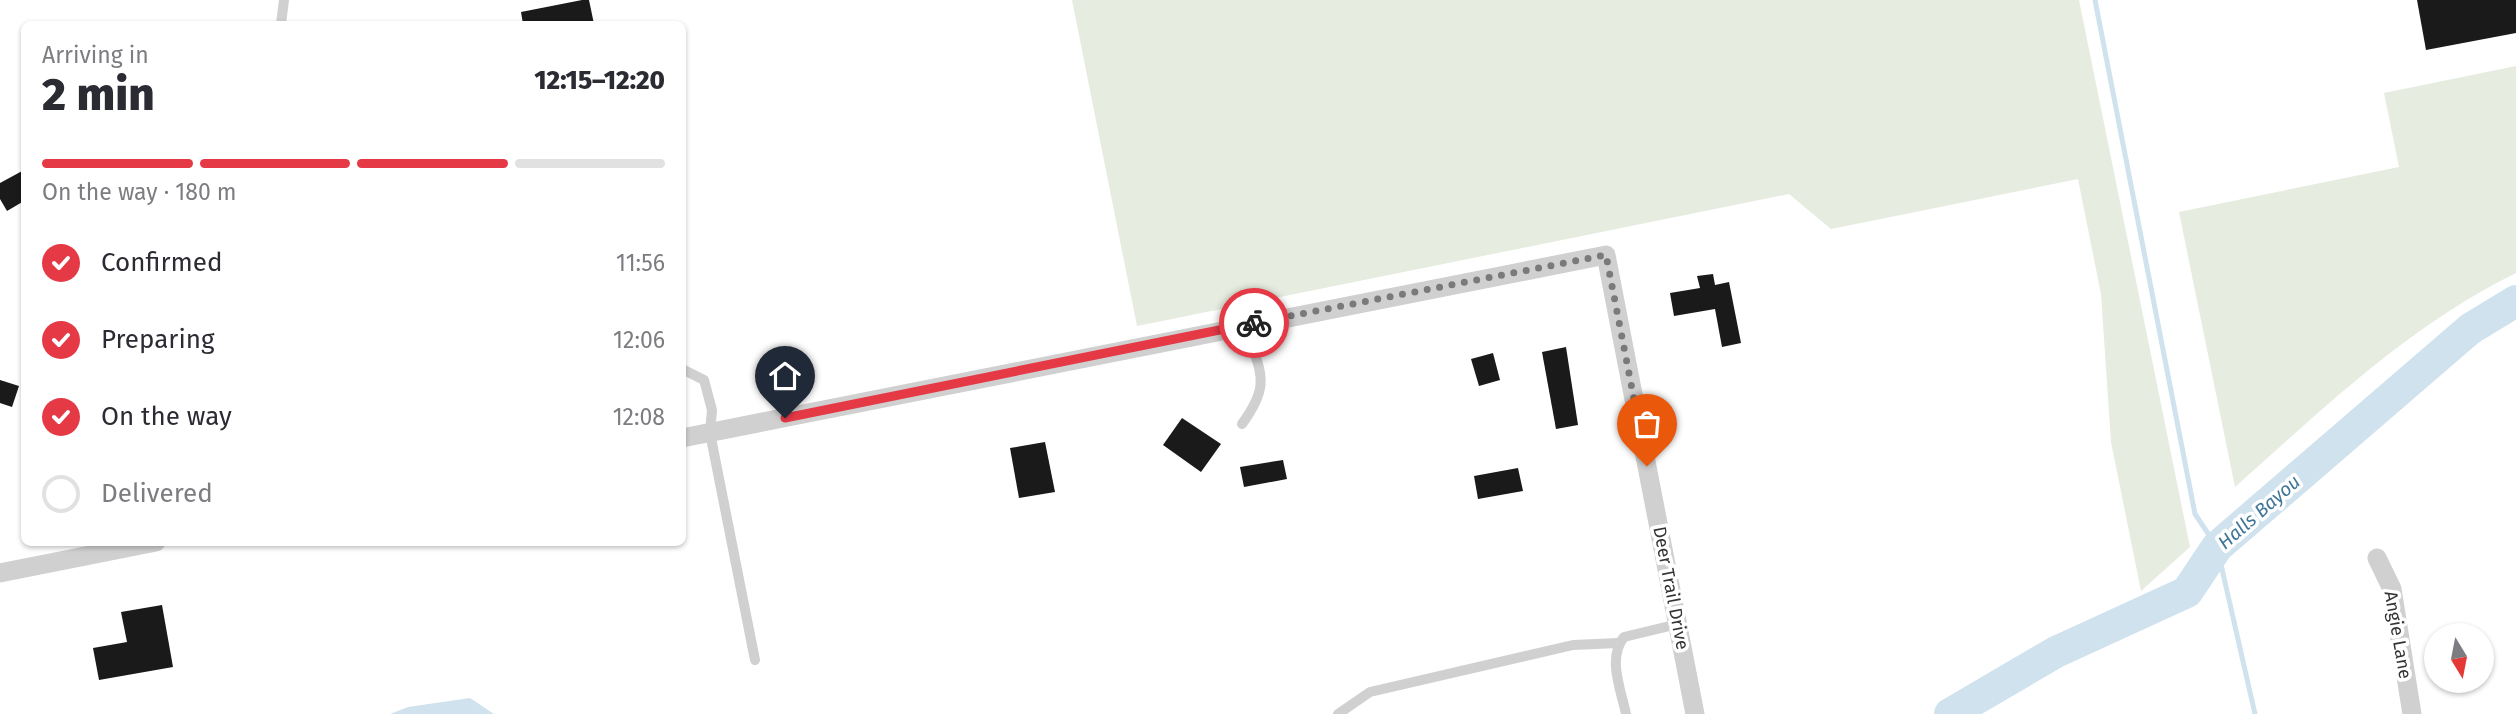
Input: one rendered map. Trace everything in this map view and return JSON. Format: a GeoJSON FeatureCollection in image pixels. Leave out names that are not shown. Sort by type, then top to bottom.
{"type":"FeatureCollection","features":[{"type":"Feature","properties":{"kind":"street","name":"Deer Trail Drive"},"geometry":{"type":"LineString","coordinates":[[1245,325],[1606,255],[1695,714]]}},
{"type":"Feature","properties":{"kind":"street"},"geometry":{"type":"LineString","coordinates":[[686,437],[1245,325]]}},
{"type":"Feature","properties":{"kind":"street"},"geometry":{"type":"LineString","coordinates":[[0,573],[136,546]]}},
{"type":"Feature","properties":{"kind":"street","name":"Angie Lane"},"geometry":{"type":"LineString","coordinates":[[2377,558],[2392,589],[2412,714]]}},
{"type":"Feature","properties":{"kind":"lane"},"geometry":{"type":"LineString","coordinates":[[281,21],[284,0]]}},
{"type":"Feature","properties":{"kind":"lane"},"geometry":{"type":"LineString","coordinates":[[1242,424],[1261,393],[1261,377],[1245,325]]}},
{"type":"Feature","properties":{"kind":"lane"},"geometry":{"type":"LineString","coordinates":[[686,371],[704,380],[712,410],[710,432],[755,660]]}},
{"type":"Feature","properties":{"kind":"lane"},"geometry":{"type":"LineString","coordinates":[[1626,714],[1615,659],[1618,643],[1624,637],[1678,624]]}},
{"type":"Feature","properties":{"kind":"lane"},"geometry":{"type":"LineString","coordinates":[[1338,714],[1370,692],[1573,645],[1618,643]]}},
{"type":"Feature","properties":{"kind":"shaded area"},"geometry":{"type":"Polygon","coordinates":[[[1072,0],[2079,0],[2190,547],[2141,591],[2111,442],[2101,294],[2078,179],[1831,229],[1789,194],[1137,326],[1072,0]]]}},
{"type":"Feature","properties":{"kind":"shaded area"},"geometry":{"type":"Polygon","coordinates":[[[2516,66],[2516,273],[2477,294],[2403,343],[2368,370],[2235,487],[2179,212],[2399,167],[2384,93],[2516,66]]]}},
{"type":"Feature","properties":{"kind":"water"},"geometry":{"type":"Polygon","coordinates":[[[470,698],[494,714],[390,714],[408,707],[470,698]]]}},
{"type":"Feature","properties":{"kind":"building"},"geometry":{"type":"Polygon","coordinates":[[[589,0],[593,21],[522,21],[521,12],[589,0]]]}},
{"type":"Feature","properties":{"kind":"building"},"geometry":{"type":"Polygon","coordinates":[[[2417,0],[2516,0],[2516,33],[2426,50],[2417,0]]]}},
{"type":"Feature","properties":{"kind":"building"},"geometry":{"type":"Polygon","coordinates":[[[21,172],[21,203],[7,211],[0,199],[0,183],[21,172]]]}},
{"type":"Feature","properties":{"kind":"building"},"geometry":{"type":"Polygon","coordinates":[[[1713,274],[1715,285],[1729,282],[1741,343],[1722,347],[1715,309],[1674,316],[1670,293],[1700,288],[1697,276],[1713,274]]]}},
{"type":"Feature","properties":{"kind":"building"},"geometry":{"type":"Polygon","coordinates":[[[1566,347],[1578,425],[1556,429],[1542,352],[1566,347]]]}},
{"type":"Feature","properties":{"kind":"building"},"geometry":{"type":"Polygon","coordinates":[[[1493,353],[1500,380],[1479,386],[1471,359],[1493,353]]]}},
{"type":"Feature","properties":{"kind":"building"},"geometry":{"type":"Polygon","coordinates":[[[0,380],[19,386],[12,407],[0,403],[0,380]]]}},
{"type":"Feature","properties":{"kind":"building"},"geometry":{"type":"Polygon","coordinates":[[[1182,418],[1221,444],[1201,472],[1163,445],[1182,418]]]}},
{"type":"Feature","properties":{"kind":"building"},"geometry":{"type":"Polygon","coordinates":[[[1045,442],[1055,492],[1019,498],[1010,448],[1045,442]]]}},
{"type":"Feature","properties":{"kind":"building"},"geometry":{"type":"Polygon","coordinates":[[[1283,460],[1287,479],[1244,487],[1240,467],[1283,460]]]}},
{"type":"Feature","properties":{"kind":"building"},"geometry":{"type":"Polygon","coordinates":[[[1518,468],[1523,491],[1478,499],[1474,476],[1518,468]]]}},
{"type":"Feature","properties":{"kind":"building"},"geometry":{"type":"Polygon","coordinates":[[[162,605],[173,667],[99,680],[93,648],[127,642],[121,612],[162,605]]]}},
{"type":"Feature","properties":{"kind":"waterway"},"geometry":{"type":"LineString","coordinates":[[2095,0],[2195,514],[2217,547],[2255,714]]}},
{"type":"Feature","properties":{"kind":"waterway","name":"Halls Bayou"},"geometry":{"type":"LineString","coordinates":[[1950,714],[2056,652],[2187,592],[2217,547],[2470,329],[2516,301]]}},
{"type":"Feature","properties":{"kind":"way so far"},"geometry":{"type":"LineString","coordinates":[[1254,323],[1606,255],[1647,466]]}},
{"type":"Feature","properties":{"kind":"route"},"geometry":{"type":"LineString","coordinates":[[785,418],[1254,323]]}}]}
